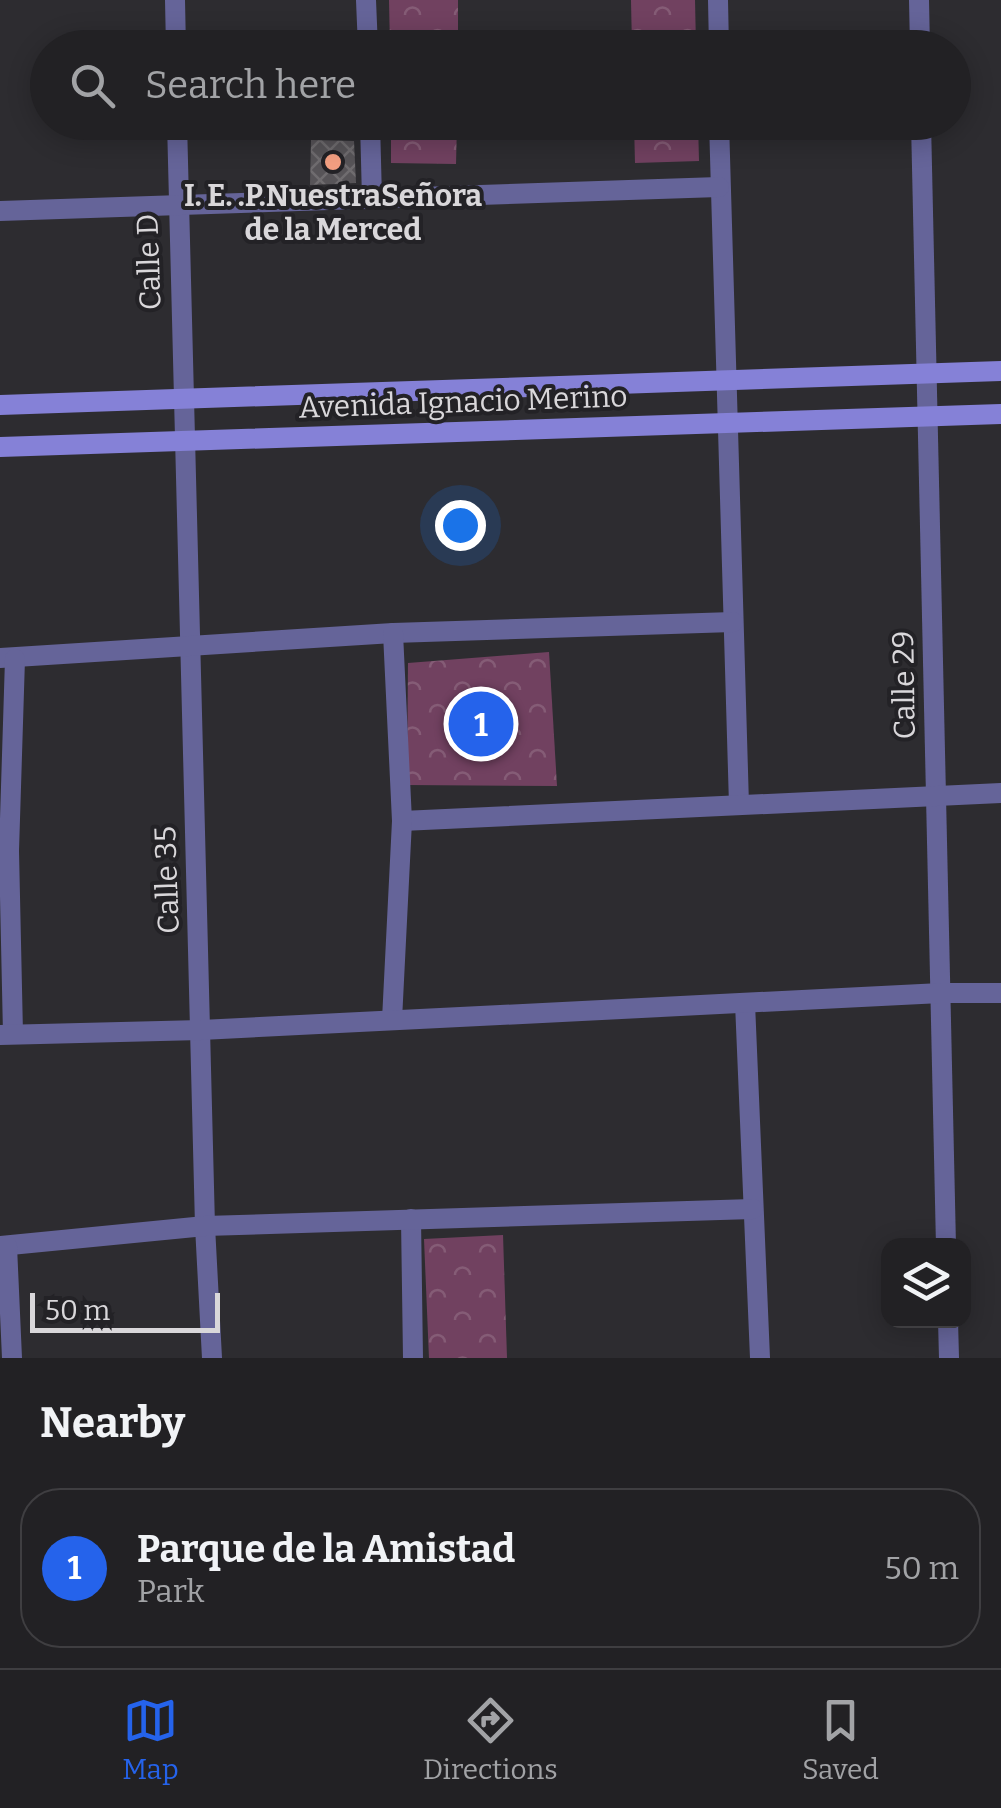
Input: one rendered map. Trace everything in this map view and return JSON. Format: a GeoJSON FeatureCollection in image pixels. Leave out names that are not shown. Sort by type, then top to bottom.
{"type":"FeatureCollection","features":[{"type":"Feature","properties":{"kind":"street"},"geometry":{"type":"LineString","coordinates":[[175,0],[176,30]]}},
{"type":"Feature","properties":{"kind":"street"},"geometry":{"type":"LineString","coordinates":[[366,0],[367,30]]}},
{"type":"Feature","properties":{"kind":"street"},"geometry":{"type":"LineString","coordinates":[[718,0],[718,30]]}},
{"type":"Feature","properties":{"kind":"street"},"geometry":{"type":"LineString","coordinates":[[918,0],[919,30]]}},
{"type":"Feature","properties":{"kind":"street","name":"Calle D"},"geometry":{"type":"LineString","coordinates":[[177,140],[183,400]]}},
{"type":"Feature","properties":{"kind":"street"},"geometry":{"type":"LineString","coordinates":[[370,140],[372,199]]}},
{"type":"Feature","properties":{"kind":"street"},"geometry":{"type":"LineString","coordinates":[[719,140],[739,805]]}},
{"type":"Feature","properties":{"kind":"street","name":"Calle 29"},"geometry":{"type":"LineString","coordinates":[[922,140],[946,1238]]}},
{"type":"Feature","properties":{"kind":"street"},"geometry":{"type":"LineString","coordinates":[[0,211],[719,187]]}},
{"type":"Feature","properties":{"kind":"street","name":"Avenida Ignacio Merino"},"geometry":{"type":"LineString","coordinates":[[0,406],[1001,371]]}},
{"type":"Feature","properties":{"kind":"street","name":"Calle 35"},"geometry":{"type":"LineString","coordinates":[[183,400],[205,1226],[212,1358]]}},
{"type":"Feature","properties":{"kind":"street","name":"Avenida Ignacio Merino"},"geometry":{"type":"LineString","coordinates":[[0,448],[1001,414]]}},
{"type":"Feature","properties":{"kind":"street"},"geometry":{"type":"LineString","coordinates":[[733,622],[393,633],[7,658],[7,1034],[201,1030],[1001,993]]}},
{"type":"Feature","properties":{"kind":"street"},"geometry":{"type":"LineString","coordinates":[[392,1020],[402,820],[393,633]]}},
{"type":"Feature","properties":{"kind":"street"},"geometry":{"type":"LineString","coordinates":[[402,820],[1001,793]]}},
{"type":"Feature","properties":{"kind":"street"},"geometry":{"type":"LineString","coordinates":[[745,1003],[760,1358]]}},
{"type":"Feature","properties":{"kind":"street"},"geometry":{"type":"LineString","coordinates":[[12,1358],[4,1246],[205,1226],[752,1209]]}},
{"type":"Feature","properties":{"kind":"street"},"geometry":{"type":"LineString","coordinates":[[411,1219],[413,1358]]}},
{"type":"Feature","properties":{"kind":"street"},"geometry":{"type":"LineString","coordinates":[[948,1328],[949,1358]]}},
{"type":"Feature","properties":{"kind":"green space"},"geometry":{"type":"Polygon","coordinates":[[[389,0],[458,0],[458,30],[390,30],[389,0]]]}},
{"type":"Feature","properties":{"kind":"green space"},"geometry":{"type":"Polygon","coordinates":[[[631,0],[695,0],[696,30],[632,30],[631,0]]]}},
{"type":"Feature","properties":{"kind":"green space"},"geometry":{"type":"Polygon","coordinates":[[[391,140],[457,140],[456,164],[391,163],[391,140]]]}},
{"type":"Feature","properties":{"kind":"green space"},"geometry":{"type":"Polygon","coordinates":[[[634,140],[698,140],[699,161],[635,163],[634,140]]]}},
{"type":"Feature","properties":{"kind":"green space"},"geometry":{"type":"Polygon","coordinates":[[[549,652],[557,786],[407,785],[408,663],[549,652]]]}},
{"type":"Feature","properties":{"kind":"green space"},"geometry":{"type":"Polygon","coordinates":[[[503,1235],[507,1358],[429,1358],[424,1239],[503,1235]]]}},
{"type":"Feature","properties":{"kind":"building","name":"I. E. .P.NuestraSeñora de la Merced"},"geometry":{"type":"Polygon","coordinates":[[[311,140],[354,141],[356,183],[310,185],[311,140]]]}},
{"type":"Feature","properties":{"kind":"place","name":"I. E. .P.NuestraSeñora de la Merced"},"geometry":{"type":"Point","coordinates":[333,162]}},
{"type":"Feature","properties":{"kind":"place","name":"Parque de la Amistad"},"geometry":{"type":"Point","coordinates":[481,724]}}]}
